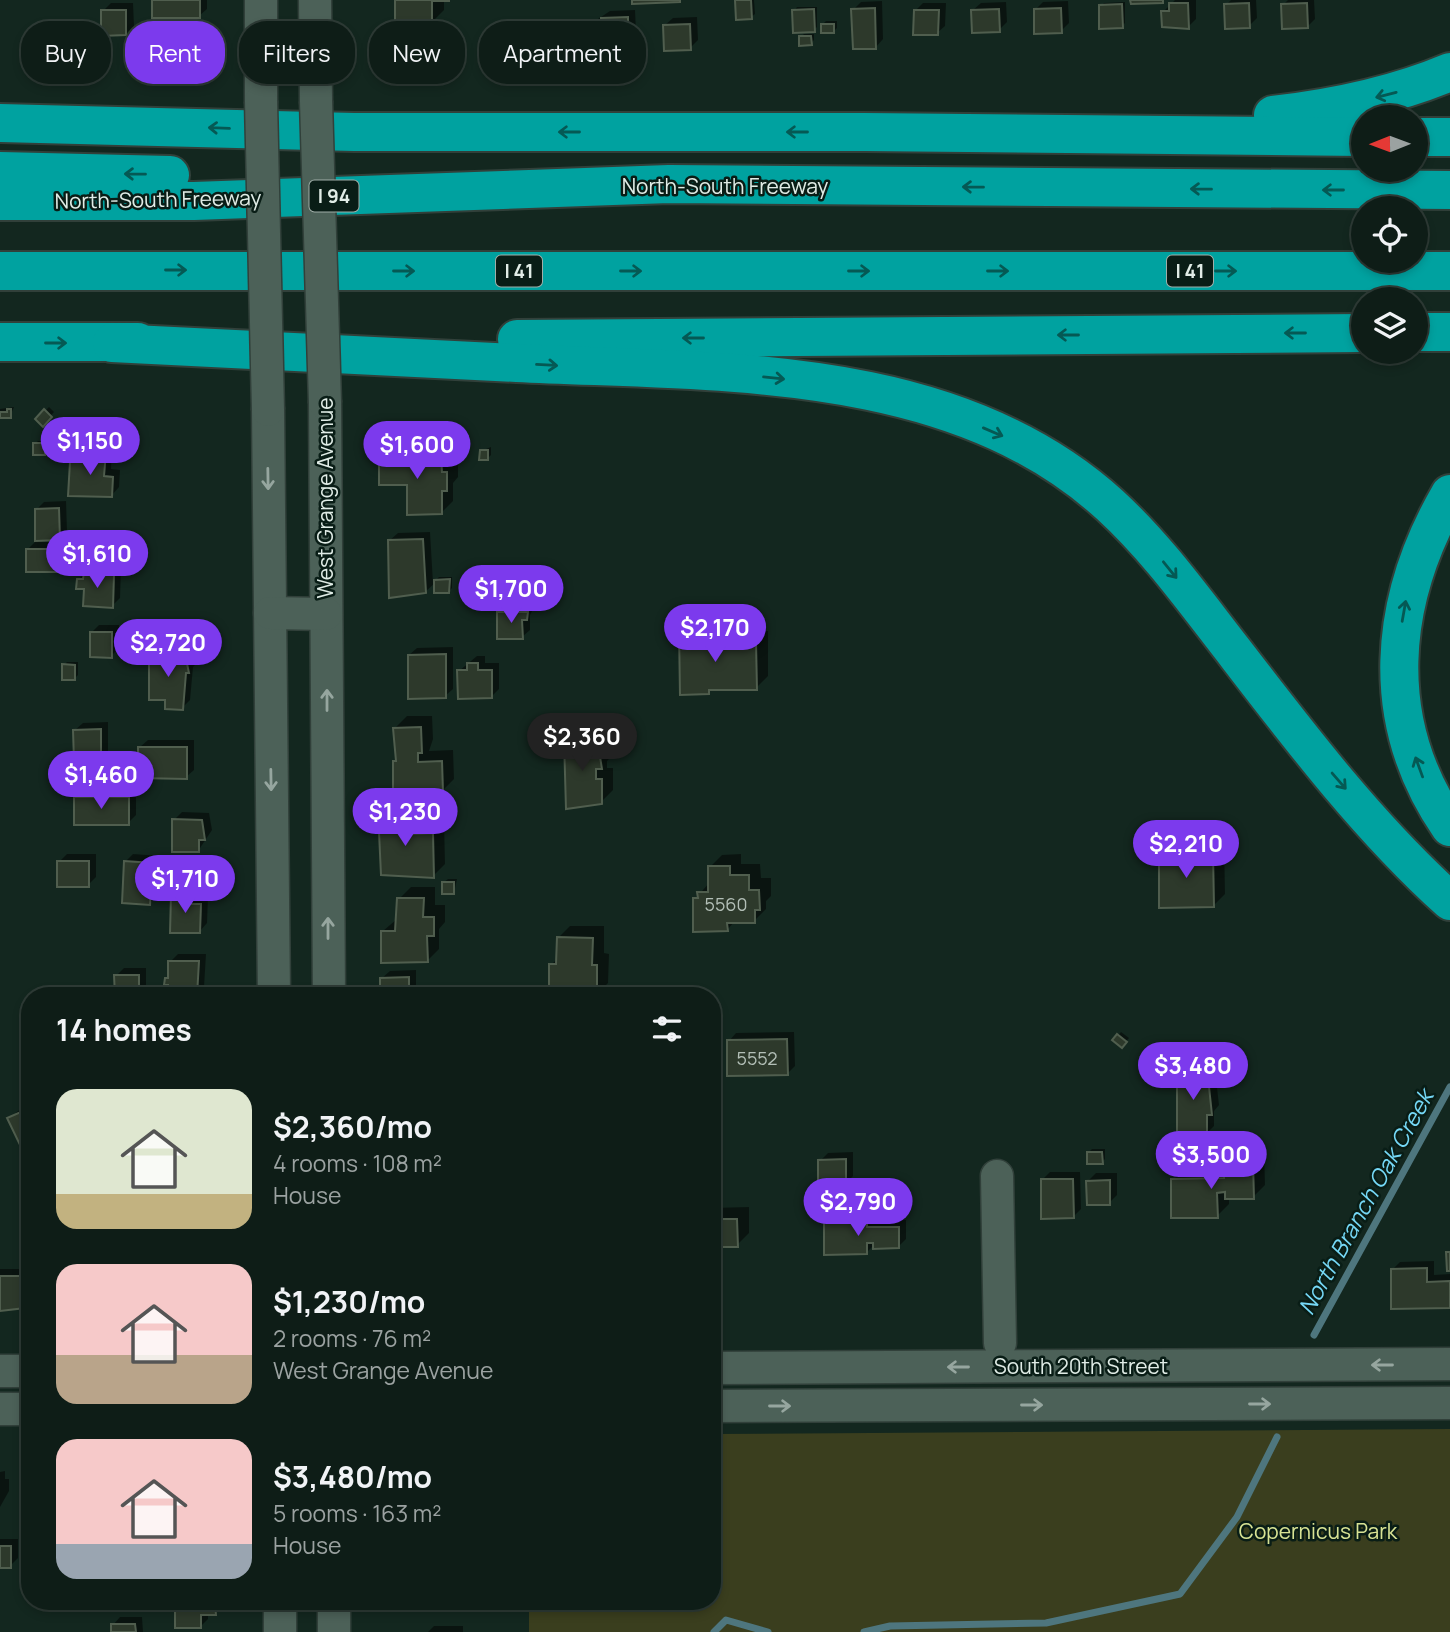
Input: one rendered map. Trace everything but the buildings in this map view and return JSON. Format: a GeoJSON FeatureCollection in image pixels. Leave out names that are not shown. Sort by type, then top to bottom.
{"type":"FeatureCollection","features":[{"type":"Feature","properties":{"kind":"highway"},"geometry":{"type":"LineString","coordinates":[[865,132],[1234,120],[1327,109],[1408,89],[1450,72]]}},
{"type":"Feature","properties":{"kind":"highway"},"geometry":{"type":"LineString","coordinates":[[0,123],[354,132],[865,132],[1351,137]]}},
{"type":"Feature","properties":{"kind":"highway"},"geometry":{"type":"LineString","coordinates":[[1428,137],[1450,137]]}},
{"type":"Feature","properties":{"kind":"highway"},"geometry":{"type":"LineString","coordinates":[[0,171],[669,184]]}},
{"type":"Feature","properties":{"kind":"highway","name":"North-South Freeway"},"geometry":{"type":"LineString","coordinates":[[0,201],[194,201],[669,184],[1450,190]]}},
{"type":"Feature","properties":{"kind":"highway","name":"I 41"},"geometry":{"type":"LineString","coordinates":[[0,271],[1450,271]]}},
{"type":"Feature","properties":{"kind":"highway"},"geometry":{"type":"LineString","coordinates":[[1428,332],[1450,332]]}},
{"type":"Feature","properties":{"kind":"highway"},"geometry":{"type":"LineString","coordinates":[[0,342],[1351,333]]}},
{"type":"Feature","properties":{"kind":"highway"},"geometry":{"type":"LineString","coordinates":[[111,343],[735,374],[858,387],[941,410],[1045,454],[1110,505],[1165,563],[1294,729],[1415,869],[1450,901]]}},
{"type":"Feature","properties":{"kind":"highway"},"geometry":{"type":"LineString","coordinates":[[1450,494],[1418,557],[1407,593],[1400,634],[1398,679],[1404,721],[1413,752],[1425,785],[1450,827]]}},
{"type":"Feature","properties":{"kind":"street"},"geometry":{"type":"LineString","coordinates":[[261,0],[274,987]]}},
{"type":"Feature","properties":{"kind":"street","name":"West Grange Avenue"},"geometry":{"type":"LineString","coordinates":[[315,0],[325,403],[329,987]]}},
{"type":"Feature","properties":{"kind":"street"},"geometry":{"type":"LineString","coordinates":[[270,613],[326,614]]}},
{"type":"Feature","properties":{"kind":"street"},"geometry":{"type":"LineString","coordinates":[[997,1176],[1000,1343]]}},
{"type":"Feature","properties":{"kind":"street","name":"South 20th Street"},"geometry":{"type":"LineString","coordinates":[[721,1368],[1450,1364]]}},
{"type":"Feature","properties":{"kind":"street"},"geometry":{"type":"LineString","coordinates":[[0,1371],[21,1371]]}},
{"type":"Feature","properties":{"kind":"street","name":"South 20th Street"},"geometry":{"type":"LineString","coordinates":[[721,1406],[1450,1403]]}},
{"type":"Feature","properties":{"kind":"street"},"geometry":{"type":"LineString","coordinates":[[0,1409],[21,1409]]}},
{"type":"Feature","properties":{"kind":"street"},"geometry":{"type":"LineString","coordinates":[[280,1610],[281,1632]]}},
{"type":"Feature","properties":{"kind":"street"},"geometry":{"type":"LineString","coordinates":[[334,1610],[334,1632]]}},
{"type":"Feature","properties":{"kind":"green space","name":"Copernicus Park"},"geometry":{"type":"Polygon","coordinates":[[[1450,1429],[1450,1632],[529,1632],[529,1610],[721,1610],[721,1434],[1450,1429]]]}},
{"type":"Feature","properties":{"kind":"waterway","name":"North Branch Oak Creek"},"geometry":{"type":"LineString","coordinates":[[1314,1335],[1450,1087]]}},
{"type":"Feature","properties":{"kind":"waterway","name":"North Branch Oak Creek"},"geometry":{"type":"LineString","coordinates":[[864,1632],[890,1626],[1046,1623],[1180,1594],[1237,1517],[1277,1437]]}},
{"type":"Feature","properties":{"kind":"waterway","name":"North Branch Oak Creek"},"geometry":{"type":"LineString","coordinates":[[714,1632],[726,1620],[768,1632]]}}]}
